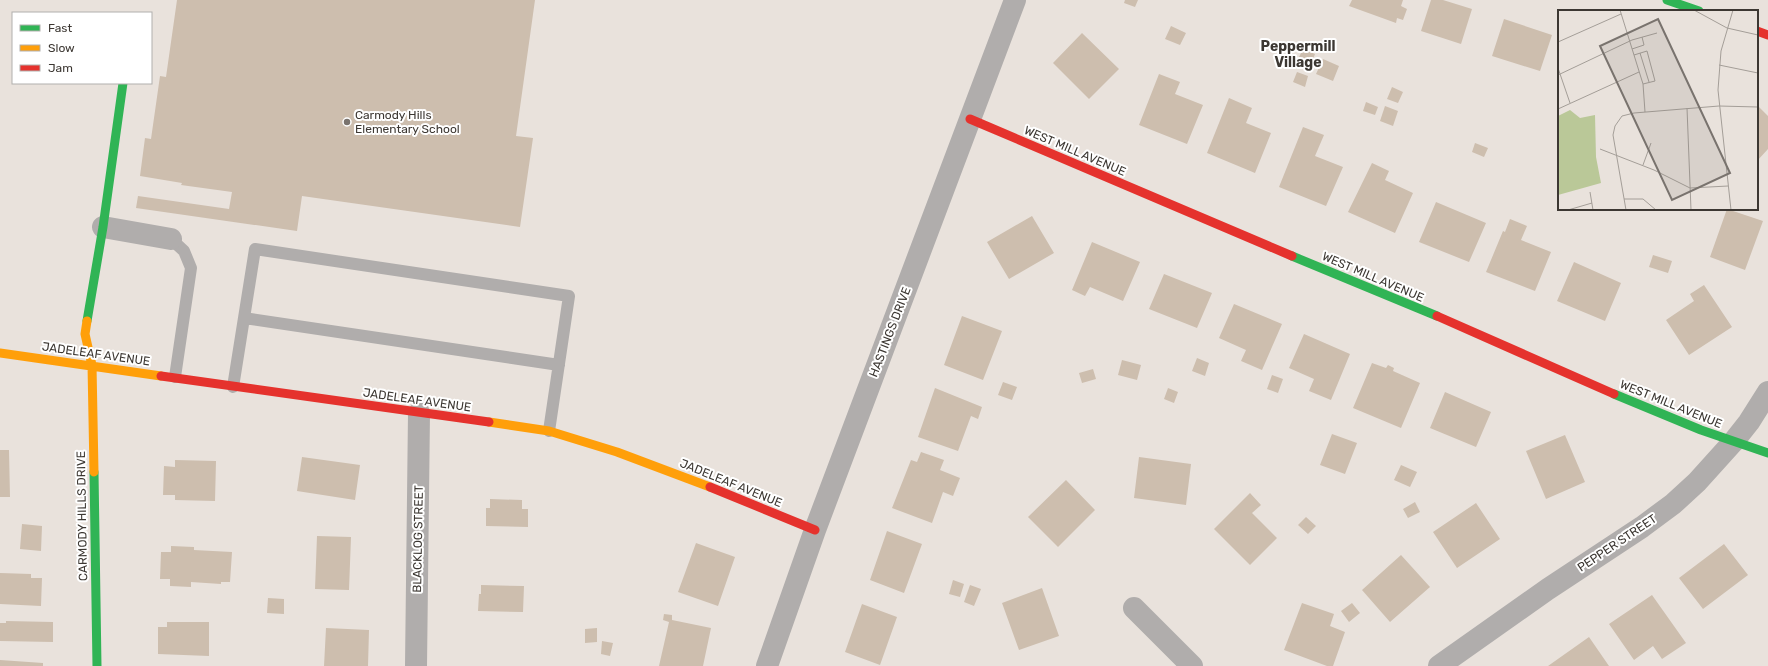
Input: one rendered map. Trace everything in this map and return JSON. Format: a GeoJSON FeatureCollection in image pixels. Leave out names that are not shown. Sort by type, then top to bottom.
{"type":"FeatureCollection","features":[{"type":"Feature","properties":{"kind":"street","name":"HASTINGS DRIVE"},"geometry":{"type":"LineString","coordinates":[[768,666],[815,530],[1015,0]]}},
{"type":"Feature","properties":{"kind":"street"},"geometry":{"type":"LineString","coordinates":[[1667,0],[1696,10]]}},
{"type":"Feature","properties":{"kind":"street"},"geometry":{"type":"LineString","coordinates":[[1758,31],[1768,35]]}},
{"type":"Feature","properties":{"kind":"street","name":"CARMODY HILLS DRIVE"},"geometry":{"type":"LineString","coordinates":[[97,666],[92,365],[85,334],[123,84]]}},
{"type":"Feature","properties":{"kind":"street","name":"WEST MILL AVENUE"},"geometry":{"type":"LineString","coordinates":[[970,119],[1211,223],[1501,343],[1656,412],[1768,453]]}},
{"type":"Feature","properties":{"kind":"street"},"geometry":{"type":"LineString","coordinates":[[102,227],[171,239]]}},
{"type":"Feature","properties":{"kind":"street","name":"JADELEAF AVENUE"},"geometry":{"type":"LineString","coordinates":[[0,353],[175,376],[233,387],[549,431],[595,444],[656,466],[815,530]]}},
{"type":"Feature","properties":{"kind":"street","name":"PEPPER STREET"},"geometry":{"type":"LineString","coordinates":[[1439,666],[1548,588],[1642,527],[1673,504],[1696,482],[1734,441],[1750,422],[1768,392]]}},
{"type":"Feature","properties":{"kind":"street","name":"BLACKLOG STREET"},"geometry":{"type":"LineString","coordinates":[[416,666],[419,413]]}},
{"type":"Feature","properties":{"kind":"street"},"geometry":{"type":"LineString","coordinates":[[1134,608],[1192,666]]}},
{"type":"Feature","properties":{"kind":"lane"},"geometry":{"type":"LineString","coordinates":[[171,239],[184,251],[191,268],[175,376]]}},
{"type":"Feature","properties":{"kind":"lane"},"geometry":{"type":"LineString","coordinates":[[233,387],[255,250],[569,296],[549,431]]}},
{"type":"Feature","properties":{"kind":"lane"},"geometry":{"type":"LineString","coordinates":[[244,318],[559,365]]}},
{"type":"Feature","properties":{"kind":"building"},"geometry":{"type":"Polygon","coordinates":[[[177,0],[535,0],[516,136],[533,138],[520,227],[302,196],[297,231],[136,208],[138,196],[229,209],[232,192],[181,185],[182,183],[140,176],[145,138],[151,139],[160,76],[166,77],[177,0]]]}},
{"type":"Feature","properties":{"kind":"building"},"geometry":{"type":"Polygon","coordinates":[[[1125,0],[1138,0],[1135,7],[1124,3],[1125,0]]]}},
{"type":"Feature","properties":{"kind":"building"},"geometry":{"type":"Polygon","coordinates":[[[1352,0],[1403,0],[1401,6],[1407,9],[1403,20],[1397,18],[1396,23],[1349,6],[1352,0]]]}},
{"type":"Feature","properties":{"kind":"building"},"geometry":{"type":"Polygon","coordinates":[[[1431,0],[1443,0],[1472,9],[1461,44],[1421,31],[1431,0]]]}},
{"type":"Feature","properties":{"kind":"building"},"geometry":{"type":"Polygon","coordinates":[[[1504,19],[1552,35],[1540,71],[1492,56],[1504,19]]]}},
{"type":"Feature","properties":{"kind":"building"},"geometry":{"type":"Polygon","coordinates":[[[1171,26],[1186,33],[1180,45],[1165,39],[1171,26]]]}},
{"type":"Feature","properties":{"kind":"building"},"geometry":{"type":"Polygon","coordinates":[[[1082,33],[1119,69],[1089,99],[1053,63],[1082,33]]]}},
{"type":"Feature","properties":{"kind":"building"},"geometry":{"type":"Polygon","coordinates":[[[1303,49],[1315,54],[1312,62],[1299,57],[1303,49]]]}},
{"type":"Feature","properties":{"kind":"building"},"geometry":{"type":"Polygon","coordinates":[[[1323,59],[1339,66],[1333,81],[1316,74],[1323,59]]]}},
{"type":"Feature","properties":{"kind":"building"},"geometry":{"type":"Polygon","coordinates":[[[1297,72],[1308,76],[1305,87],[1293,82],[1297,72]]]}},
{"type":"Feature","properties":{"kind":"building"},"geometry":{"type":"Polygon","coordinates":[[[1159,74],[1180,82],[1175,94],[1203,105],[1187,144],[1139,125],[1159,74]]]}},
{"type":"Feature","properties":{"kind":"building"},"geometry":{"type":"Polygon","coordinates":[[[1392,87],[1403,92],[1398,103],[1387,99],[1392,87]]]}},
{"type":"Feature","properties":{"kind":"building"},"geometry":{"type":"Polygon","coordinates":[[[1229,98],[1252,108],[1246,123],[1271,133],[1255,173],[1207,153],[1229,98]]]}},
{"type":"Feature","properties":{"kind":"building"},"geometry":{"type":"Polygon","coordinates":[[[1366,102],[1378,107],[1375,115],[1363,111],[1366,102]]]}},
{"type":"Feature","properties":{"kind":"building"},"geometry":{"type":"Polygon","coordinates":[[[1385,106],[1398,111],[1393,126],[1380,121],[1385,106]]]}},
{"type":"Feature","properties":{"kind":"building"},"geometry":{"type":"Polygon","coordinates":[[[1758,106],[1768,116],[1768,149],[1758,160],[1758,106]]]}},
{"type":"Feature","properties":{"kind":"building"},"geometry":{"type":"Polygon","coordinates":[[[1303,127],[1324,135],[1315,156],[1343,167],[1326,206],[1279,187],[1303,127]]]}},
{"type":"Feature","properties":{"kind":"building"},"geometry":{"type":"Polygon","coordinates":[[[1475,143],[1488,148],[1484,157],[1472,152],[1475,143]]]}},
{"type":"Feature","properties":{"kind":"building"},"geometry":{"type":"Polygon","coordinates":[[[1372,163],[1389,171],[1385,180],[1413,193],[1395,233],[1348,212],[1372,163]]]}},
{"type":"Feature","properties":{"kind":"building"},"geometry":{"type":"Polygon","coordinates":[[[1436,202],[1486,223],[1469,262],[1419,242],[1436,202]]]}},
{"type":"Feature","properties":{"kind":"building"},"geometry":{"type":"Polygon","coordinates":[[[1727,210],[1763,221],[1745,270],[1710,257],[1727,210]]]}},
{"type":"Feature","properties":{"kind":"building"},"geometry":{"type":"Polygon","coordinates":[[[1032,216],[1054,253],[1009,279],[987,242],[1032,216]]]}},
{"type":"Feature","properties":{"kind":"building"},"geometry":{"type":"Polygon","coordinates":[[[1510,219],[1527,226],[1521,240],[1551,252],[1535,291],[1486,272],[1503,231],[1505,232],[1510,219]]]}},
{"type":"Feature","properties":{"kind":"building"},"geometry":{"type":"Polygon","coordinates":[[[1092,242],[1140,262],[1123,301],[1090,287],[1085,296],[1072,290],[1092,242]]]}},
{"type":"Feature","properties":{"kind":"building"},"geometry":{"type":"Polygon","coordinates":[[[1653,255],[1672,261],[1668,273],[1649,267],[1653,255]]]}},
{"type":"Feature","properties":{"kind":"building"},"geometry":{"type":"Polygon","coordinates":[[[1574,262],[1621,283],[1605,321],[1557,301],[1574,262]]]}},
{"type":"Feature","properties":{"kind":"building"},"geometry":{"type":"Polygon","coordinates":[[[1164,274],[1212,293],[1197,328],[1149,309],[1164,274]]]}},
{"type":"Feature","properties":{"kind":"building"},"geometry":{"type":"Polygon","coordinates":[[[1704,285],[1732,327],[1689,355],[1666,320],[1694,301],[1690,294],[1704,285]]]}},
{"type":"Feature","properties":{"kind":"building"},"geometry":{"type":"Polygon","coordinates":[[[1234,304],[1282,324],[1262,370],[1241,361],[1246,350],[1219,338],[1234,304]]]}},
{"type":"Feature","properties":{"kind":"building"},"geometry":{"type":"Polygon","coordinates":[[[962,316],[1002,331],[983,380],[944,365],[962,316]]]}},
{"type":"Feature","properties":{"kind":"building"},"geometry":{"type":"Polygon","coordinates":[[[1304,334],[1350,354],[1331,400],[1309,391],[1314,379],[1289,368],[1304,334]]]}},
{"type":"Feature","properties":{"kind":"building"},"geometry":{"type":"Polygon","coordinates":[[[1197,358],[1209,363],[1205,376],[1192,371],[1197,358]]]}},
{"type":"Feature","properties":{"kind":"building"},"geometry":{"type":"Polygon","coordinates":[[[1122,360],[1141,365],[1137,380],[1118,375],[1122,360]]]}},
{"type":"Feature","properties":{"kind":"building"},"geometry":{"type":"Polygon","coordinates":[[[1372,363],[1386,368],[1388,365],[1394,368],[1393,371],[1420,383],[1401,428],[1353,408],[1372,363]]]}},
{"type":"Feature","properties":{"kind":"building"},"geometry":{"type":"Polygon","coordinates":[[[1093,369],[1096,379],[1082,383],[1079,373],[1093,369]]]}},
{"type":"Feature","properties":{"kind":"building"},"geometry":{"type":"Polygon","coordinates":[[[1272,375],[1283,379],[1278,393],[1267,389],[1272,375]]]}},
{"type":"Feature","properties":{"kind":"building"},"geometry":{"type":"Polygon","coordinates":[[[1003,382],[1017,387],[1012,400],[998,395],[1003,382]]]}},
{"type":"Feature","properties":{"kind":"building"},"geometry":{"type":"Polygon","coordinates":[[[935,388],[982,407],[978,419],[971,416],[958,451],[918,437],[935,388]]]}},
{"type":"Feature","properties":{"kind":"building"},"geometry":{"type":"Polygon","coordinates":[[[1168,388],[1178,392],[1174,403],[1164,399],[1168,388]]]}},
{"type":"Feature","properties":{"kind":"building"},"geometry":{"type":"Polygon","coordinates":[[[1445,392],[1491,412],[1476,447],[1430,428],[1445,392]]]}},
{"type":"Feature","properties":{"kind":"building"},"geometry":{"type":"Polygon","coordinates":[[[1332,434],[1357,443],[1345,474],[1320,465],[1332,434]]]}},
{"type":"Feature","properties":{"kind":"building"},"geometry":{"type":"Polygon","coordinates":[[[1565,435],[1585,482],[1546,499],[1526,451],[1565,435]]]}},
{"type":"Feature","properties":{"kind":"building"},"geometry":{"type":"Polygon","coordinates":[[[0,450],[9,450],[10,497],[0,497],[0,450]]]}},
{"type":"Feature","properties":{"kind":"building"},"geometry":{"type":"Polygon","coordinates":[[[921,452],[944,460],[940,470],[960,478],[953,496],[943,492],[932,523],[892,508],[911,460],[917,462],[921,452]]]}},
{"type":"Feature","properties":{"kind":"building"},"geometry":{"type":"Polygon","coordinates":[[[302,457],[360,465],[355,500],[297,491],[302,457]]]}},
{"type":"Feature","properties":{"kind":"building"},"geometry":{"type":"Polygon","coordinates":[[[1139,457],[1191,464],[1186,505],[1134,498],[1139,457]]]}},
{"type":"Feature","properties":{"kind":"building"},"geometry":{"type":"Polygon","coordinates":[[[175,460],[216,461],[215,501],[175,500],[175,495],[163,495],[164,466],[175,467],[175,460]]]}},
{"type":"Feature","properties":{"kind":"building"},"geometry":{"type":"Polygon","coordinates":[[[1401,465],[1417,472],[1410,487],[1394,480],[1401,465]]]}},
{"type":"Feature","properties":{"kind":"building"},"geometry":{"type":"Polygon","coordinates":[[[1066,480],[1095,510],[1058,547],[1028,517],[1066,480]]]}},
{"type":"Feature","properties":{"kind":"building"},"geometry":{"type":"Polygon","coordinates":[[[1250,493],[1261,505],[1252,513],[1277,538],[1250,565],[1214,529],[1250,493]]]}},
{"type":"Feature","properties":{"kind":"building"},"geometry":{"type":"Polygon","coordinates":[[[490,499],[522,500],[522,509],[528,509],[528,527],[486,526],[486,508],[490,508],[490,499]]]}},
{"type":"Feature","properties":{"kind":"building"},"geometry":{"type":"Polygon","coordinates":[[[1415,502],[1420,512],[1408,518],[1403,509],[1415,502]]]}},
{"type":"Feature","properties":{"kind":"building"},"geometry":{"type":"Polygon","coordinates":[[[1476,503],[1500,539],[1457,568],[1433,532],[1476,503]]]}},
{"type":"Feature","properties":{"kind":"building"},"geometry":{"type":"Polygon","coordinates":[[[1306,517],[1316,526],[1308,534],[1298,525],[1306,517]]]}},
{"type":"Feature","properties":{"kind":"building"},"geometry":{"type":"Polygon","coordinates":[[[22,524],[42,526],[41,551],[20,549],[22,524]]]}},
{"type":"Feature","properties":{"kind":"building"},"geometry":{"type":"Polygon","coordinates":[[[887,531],[922,544],[904,593],[870,580],[887,531]]]}},
{"type":"Feature","properties":{"kind":"building"},"geometry":{"type":"Polygon","coordinates":[[[317,536],[351,537],[349,590],[315,589],[317,536]]]}},
{"type":"Feature","properties":{"kind":"building"},"geometry":{"type":"Polygon","coordinates":[[[696,543],[735,557],[718,606],[678,592],[696,543]]]}},
{"type":"Feature","properties":{"kind":"building"},"geometry":{"type":"Polygon","coordinates":[[[1724,544],[1748,575],[1703,609],[1679,578],[1724,544]]]}},
{"type":"Feature","properties":{"kind":"building"},"geometry":{"type":"Polygon","coordinates":[[[171,546],[194,547],[194,550],[232,552],[230,582],[221,582],[221,584],[191,582],[191,587],[170,586],[170,579],[160,579],[161,552],[171,552],[171,546]]]}},
{"type":"Feature","properties":{"kind":"building"},"geometry":{"type":"Polygon","coordinates":[[[1401,555],[1430,587],[1390,622],[1362,590],[1401,555]]]}},
{"type":"Feature","properties":{"kind":"building"},"geometry":{"type":"Polygon","coordinates":[[[0,573],[31,574],[31,578],[42,578],[41,606],[0,604],[0,573]]]}},
{"type":"Feature","properties":{"kind":"building"},"geometry":{"type":"Polygon","coordinates":[[[953,580],[964,584],[960,597],[949,594],[953,580]]]}},
{"type":"Feature","properties":{"kind":"building"},"geometry":{"type":"Polygon","coordinates":[[[481,585],[524,586],[523,612],[478,611],[481,585]]]}},
{"type":"Feature","properties":{"kind":"building"},"geometry":{"type":"Polygon","coordinates":[[[970,585],[981,589],[974,606],[964,602],[970,585]]]}},
{"type":"Feature","properties":{"kind":"building"},"geometry":{"type":"Polygon","coordinates":[[[1042,588],[1059,636],[1019,650],[1002,603],[1042,588]]]}},
{"type":"Feature","properties":{"kind":"building"},"geometry":{"type":"Polygon","coordinates":[[[1652,595],[1686,643],[1662,659],[1653,646],[1634,660],[1609,624],[1652,595]]]}},
{"type":"Feature","properties":{"kind":"building"},"geometry":{"type":"Polygon","coordinates":[[[268,598],[284,599],[284,614],[267,613],[268,598]]]}},
{"type":"Feature","properties":{"kind":"building"},"geometry":{"type":"Polygon","coordinates":[[[1302,603],[1334,614],[1330,626],[1345,632],[1333,666],[1327,666],[1284,650],[1302,603]]]}},
{"type":"Feature","properties":{"kind":"building"},"geometry":{"type":"Polygon","coordinates":[[[1352,603],[1360,613],[1349,622],[1341,611],[1352,603]]]}},
{"type":"Feature","properties":{"kind":"building"},"geometry":{"type":"Polygon","coordinates":[[[862,604],[897,617],[880,665],[845,652],[862,604]]]}},
{"type":"Feature","properties":{"kind":"building"},"geometry":{"type":"Polygon","coordinates":[[[664,614],[672,615],[672,620],[711,628],[703,666],[659,666],[669,622],[663,620],[664,614]]]}},
{"type":"Feature","properties":{"kind":"building"},"geometry":{"type":"Polygon","coordinates":[[[6,621],[53,622],[53,642],[0,641],[0,623],[6,623],[6,621]]]}},
{"type":"Feature","properties":{"kind":"building"},"geometry":{"type":"Polygon","coordinates":[[[167,622],[209,622],[209,656],[158,654],[158,627],[167,627],[167,622]]]}},
{"type":"Feature","properties":{"kind":"building"},"geometry":{"type":"Polygon","coordinates":[[[326,628],[369,630],[368,666],[324,666],[326,628]]]}},
{"type":"Feature","properties":{"kind":"building"},"geometry":{"type":"Polygon","coordinates":[[[597,628],[597,642],[585,643],[585,629],[597,628]]]}},
{"type":"Feature","properties":{"kind":"building"},"geometry":{"type":"Polygon","coordinates":[[[1589,637],[1609,666],[1548,666],[1589,637]]]}},
{"type":"Feature","properties":{"kind":"building"},"geometry":{"type":"Polygon","coordinates":[[[602,641],[613,643],[610,656],[601,654],[602,641]]]}},
{"type":"Feature","properties":{"kind":"building"},"geometry":{"type":"Polygon","coordinates":[[[0,660],[43,663],[43,666],[0,666],[0,660]]]}},
{"type":"Feature","properties":{"kind":"traffic: fast"},"geometry":{"type":"LineString","coordinates":[[1667,0],[1696,10]]}},
{"type":"Feature","properties":{"kind":"traffic: fast"},"geometry":{"type":"LineString","coordinates":[[87,321],[103,227],[123,84]]}},
{"type":"Feature","properties":{"kind":"traffic: fast"},"geometry":{"type":"LineString","coordinates":[[1292,256],[1437,316]]}},
{"type":"Feature","properties":{"kind":"traffic: fast"},"geometry":{"type":"LineString","coordinates":[[1614,394],[1701,430],[1768,453]]}},
{"type":"Feature","properties":{"kind":"traffic: fast"},"geometry":{"type":"LineString","coordinates":[[94,472],[97,666]]}},
{"type":"Feature","properties":{"kind":"traffic: slow"},"geometry":{"type":"LineString","coordinates":[[87,321],[85,334],[92,365],[94,472]]}},
{"type":"Feature","properties":{"kind":"traffic: slow"},"geometry":{"type":"LineString","coordinates":[[0,353],[161,376]]}},
{"type":"Feature","properties":{"kind":"traffic: slow"},"geometry":{"type":"LineString","coordinates":[[489,422],[549,431],[617,452],[710,487]]}},
{"type":"Feature","properties":{"kind":"traffic: jam"},"geometry":{"type":"LineString","coordinates":[[1758,31],[1768,35]]}},
{"type":"Feature","properties":{"kind":"traffic: jam"},"geometry":{"type":"LineString","coordinates":[[970,119],[1292,256]]}},
{"type":"Feature","properties":{"kind":"traffic: jam"},"geometry":{"type":"LineString","coordinates":[[1437,316],[1614,394]]}},
{"type":"Feature","properties":{"kind":"traffic: jam"},"geometry":{"type":"LineString","coordinates":[[161,376],[489,422]]}},
{"type":"Feature","properties":{"kind":"traffic: jam"},"geometry":{"type":"LineString","coordinates":[[710,487],[815,530]]}},
{"type":"Feature","properties":{"kind":"place","name":"Carmody Hills Elementary School"},"geometry":{"type":"Point","coordinates":[347,122]}},
{"type":"Feature","properties":{"kind":"district","name":"Peppermill Village"},"geometry":{"type":"Point","coordinates":[1298,54]}}]}
